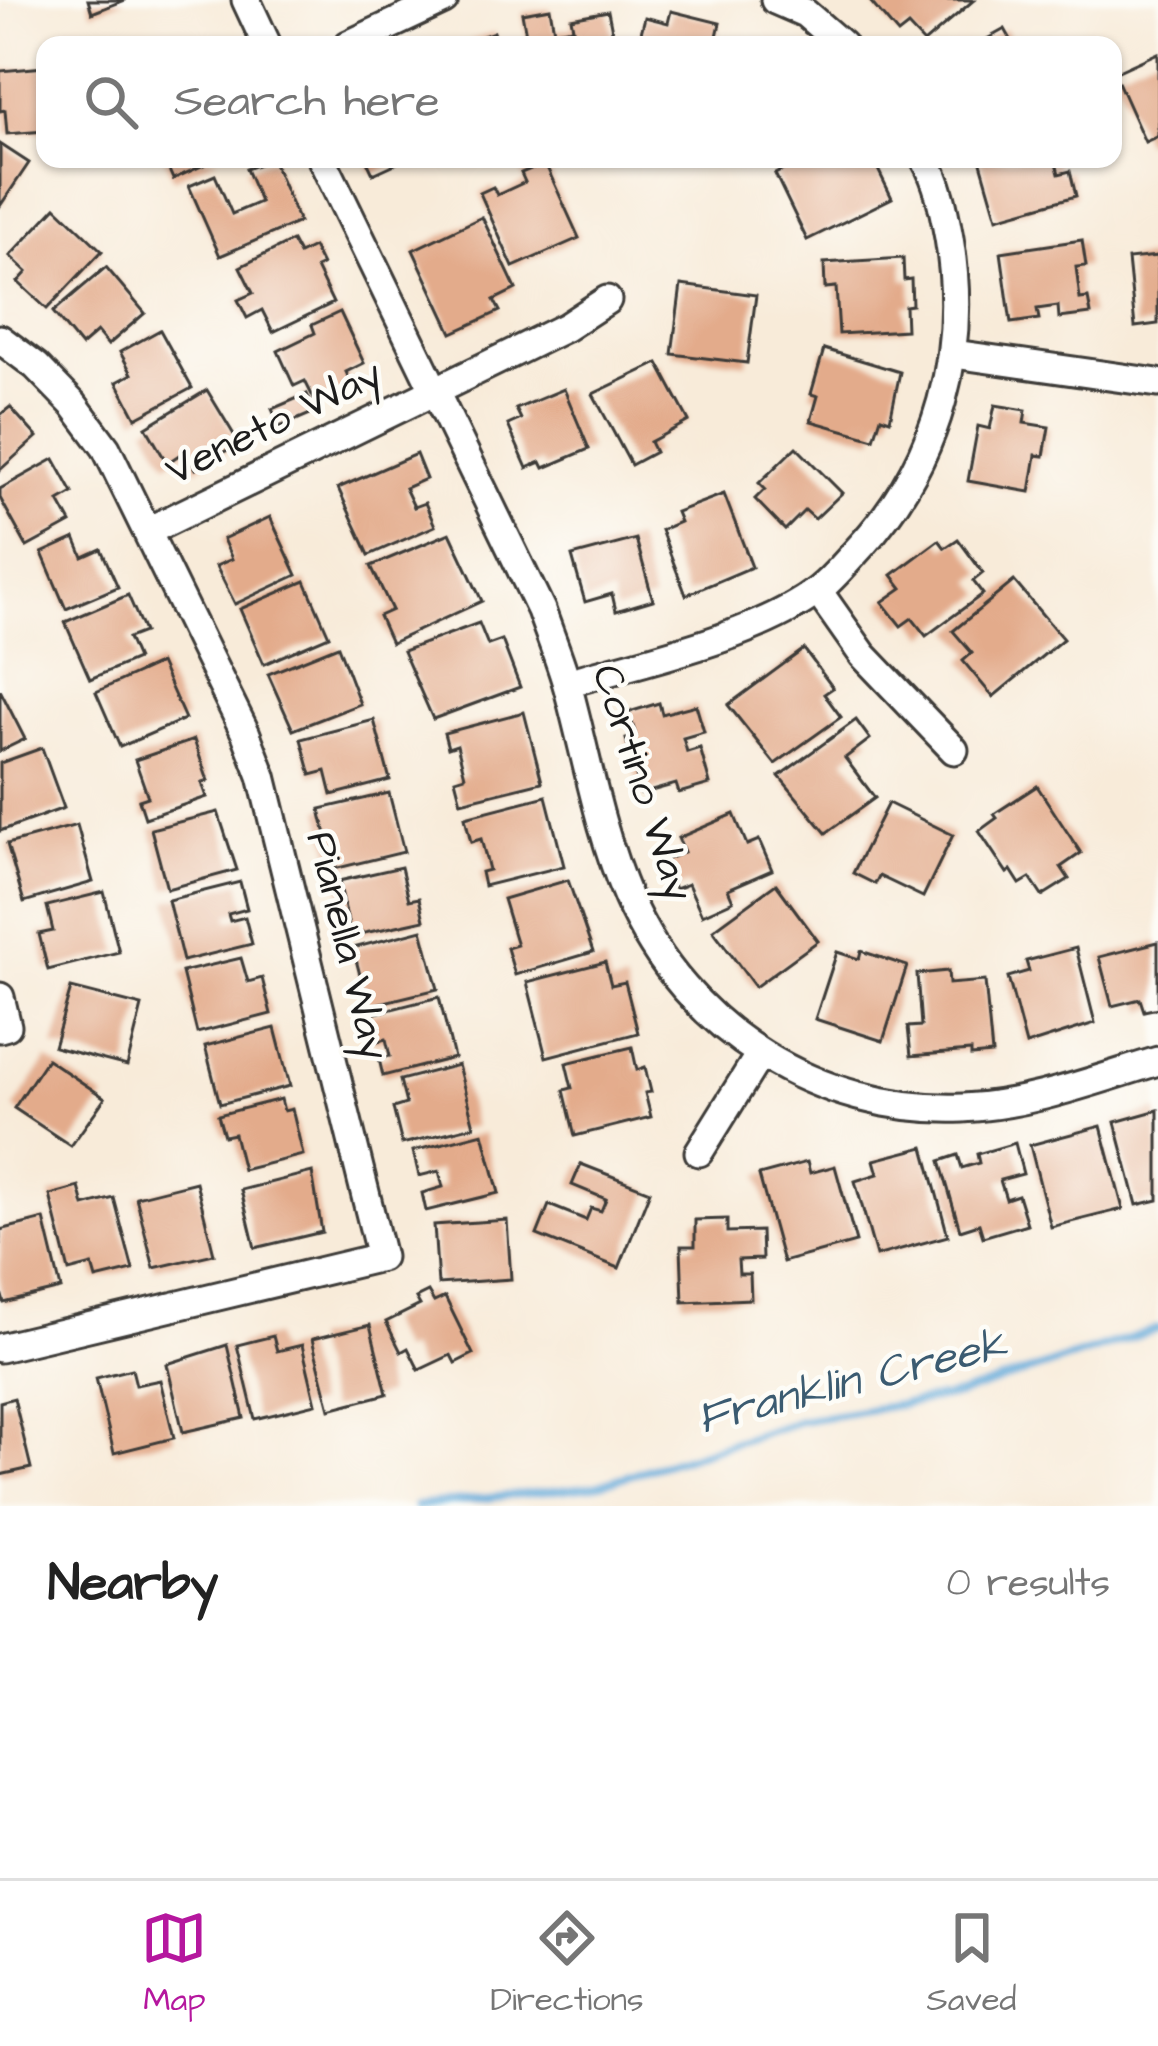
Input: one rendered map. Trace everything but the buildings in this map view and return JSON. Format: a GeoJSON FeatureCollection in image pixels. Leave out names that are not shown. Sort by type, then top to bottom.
{"type":"FeatureCollection","features":[{"type":"Feature","properties":{"kind":"street"},"geometry":{"type":"LineString","coordinates":[[245,0],[263,36]]}},
{"type":"Feature","properties":{"kind":"street"},"geometry":{"type":"LineString","coordinates":[[367,36],[444,0]]}},
{"type":"Feature","properties":{"kind":"street"},"geometry":{"type":"LineString","coordinates":[[775,0],[809,6],[834,36]]}},
{"type":"Feature","properties":{"kind":"street","name":"Cortino Way"},"geometry":{"type":"LineString","coordinates":[[326,168],[541,610],[567,683],[609,848],[646,934],[677,980],[760,1054],[808,1079],[857,1096],[910,1106],[962,1108],[1032,1098],[1158,1061]]}},
{"type":"Feature","properties":{"kind":"street"},"geometry":{"type":"LineString","coordinates":[[567,683],[740,629],[818,591],[890,514],[930,442],[953,354],[953,262],[930,168]]}},
{"type":"Feature","properties":{"kind":"street","name":"Veneto Way"},"geometry":{"type":"LineString","coordinates":[[148,531],[566,327],[607,300]]}},
{"type":"Feature","properties":{"kind":"street","name":"Pianella Way"},"geometry":{"type":"LineString","coordinates":[[0,339],[36,366],[74,405],[106,448],[246,734],[262,776],[381,1257],[0,1348]]}},
{"type":"Feature","properties":{"kind":"street"},"geometry":{"type":"LineString","coordinates":[[953,354],[1158,383]]}},
{"type":"Feature","properties":{"kind":"street"},"geometry":{"type":"LineString","coordinates":[[818,591],[863,655],[954,750]]}},
{"type":"Feature","properties":{"kind":"street"},"geometry":{"type":"LineString","coordinates":[[0,997],[8,1027],[0,1028]]}},
{"type":"Feature","properties":{"kind":"street"},"geometry":{"type":"LineString","coordinates":[[699,1152],[760,1054]]}},
{"type":"Feature","properties":{"kind":"waterway","name":"Franklin Creek"},"geometry":{"type":"LineString","coordinates":[[416,1506],[595,1486],[800,1421],[958,1395],[1158,1329]]}}]}
